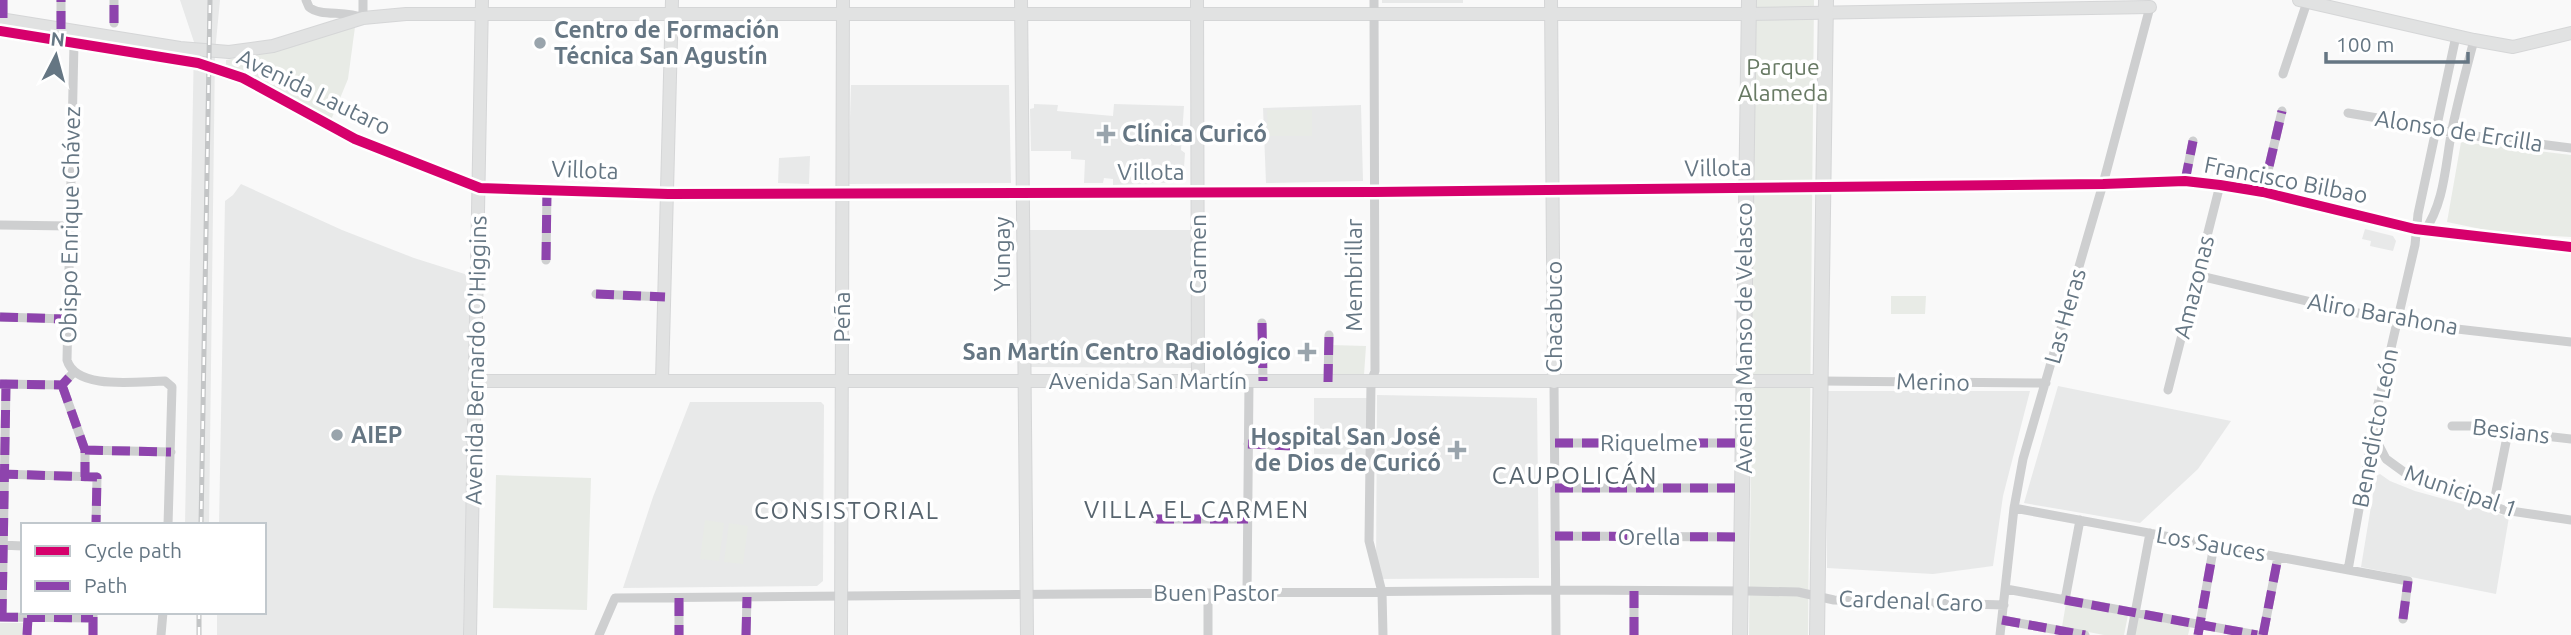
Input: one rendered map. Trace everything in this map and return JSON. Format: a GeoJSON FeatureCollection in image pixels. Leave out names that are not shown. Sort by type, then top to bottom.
{"type":"FeatureCollection","features":[{"type":"Feature","properties":{"kind":"main road"},"geometry":{"type":"LineString","coordinates":[[1817,635],[1826,6]]}},
{"type":"Feature","properties":{"kind":"main road","name":"Avenida Manso de Velasco"},"geometry":{"type":"LineString","coordinates":[[1740,635],[1748,7]]}},
{"type":"Feature","properties":{"kind":"street"},"geometry":{"type":"LineString","coordinates":[[3,0],[1,23],[61,29],[180,48],[229,52],[258,49],[363,18],[393,14],[1552,14],[1748,7],[2153,2]]}},
{"type":"Feature","properties":{"kind":"street"},"geometry":{"type":"LineString","coordinates":[[61,0],[61,29]]}},
{"type":"Feature","properties":{"kind":"street"},"geometry":{"type":"LineString","coordinates":[[114,0],[114,23]]}},
{"type":"Feature","properties":{"kind":"street"},"geometry":{"type":"LineString","coordinates":[[306,0],[311,10],[317,13],[348,13],[363,18]]}},
{"type":"Feature","properties":{"kind":"street"},"geometry":{"type":"LineString","coordinates":[[363,0],[363,18]]}},
{"type":"Feature","properties":{"kind":"street","name":"Avenida Bernardo O'Higgins"},"geometry":{"type":"LineString","coordinates":[[470,635],[482,0]]}},
{"type":"Feature","properties":{"kind":"street"},"geometry":{"type":"LineString","coordinates":[[662,381],[672,0]]}},
{"type":"Feature","properties":{"kind":"street","name":"Peña"},"geometry":{"type":"LineString","coordinates":[[841,635],[843,0]]}},
{"type":"Feature","properties":{"kind":"street","name":"Yungay"},"geometry":{"type":"LineString","coordinates":[[1021,0],[1027,635]]}},
{"type":"Feature","properties":{"kind":"street","name":"Carmen"},"geometry":{"type":"LineString","coordinates":[[1197,0],[1198,381]]}},
{"type":"Feature","properties":{"kind":"street","name":"Membrillar"},"geometry":{"type":"LineString","coordinates":[[1374,0],[1375,371],[1371,382],[1369,541],[1382,592]]}},
{"type":"Feature","properties":{"kind":"street","name":"Chacabuco"},"geometry":{"type":"LineString","coordinates":[[1551,0],[1556,635]]}},
{"type":"Feature","properties":{"kind":"street"},"geometry":{"type":"LineString","coordinates":[[2283,74],[2308,1],[2513,47],[2571,33]]}},
{"type":"Feature","properties":{"kind":"street","name":"Las Heras"},"geometry":{"type":"LineString","coordinates":[[2000,635],[2014,508],[2026,445],[2046,383],[2153,2]]}},
{"type":"Feature","properties":{"kind":"street","name":"Avenida Lautaro"},"geometry":{"type":"LineString","coordinates":[[1,23],[74,43],[198,63],[226,71],[355,139],[480,188]]}},
{"type":"Feature","properties":{"kind":"street","name":"Benedicto León"},"geometry":{"type":"LineString","coordinates":[[2348,570],[2372,431],[2420,230],[2436,128],[2456,36]]}},
{"type":"Feature","properties":{"kind":"street","name":"Benedicto León"},"geometry":{"type":"LineString","coordinates":[[2420,230],[2434,217],[2440,200],[2452,133],[2474,40]]}},
{"type":"Feature","properties":{"kind":"street","name":"Obispo Enrique Chávez"},"geometry":{"type":"LineString","coordinates":[[74,43],[67,360],[74,373],[94,380],[170,383],[168,523]]}},
{"type":"Feature","properties":{"kind":"street"},"geometry":{"type":"LineString","coordinates":[[2263,192],[2282,111]]}},
{"type":"Feature","properties":{"kind":"street","name":"Alonso de Ercilla"},"geometry":{"type":"LineString","coordinates":[[2348,113],[2452,133],[2571,148]]}},
{"type":"Feature","properties":{"kind":"street"},"geometry":{"type":"LineString","coordinates":[[2185,181],[2193,141]]}},
{"type":"Feature","properties":{"kind":"street","name":"Francisco Bilbao"},"geometry":{"type":"LineString","coordinates":[[1824,188],[2185,181],[2263,192],[2420,230],[2571,247]]}},
{"type":"Feature","properties":{"kind":"street","name":"Amazonas"},"geometry":{"type":"LineString","coordinates":[[2168,390],[2220,185]]}},
{"type":"Feature","properties":{"kind":"street","name":"Villota"},"geometry":{"type":"LineString","coordinates":[[480,188],[668,194],[1824,188]]}},
{"type":"Feature","properties":{"kind":"street"},"geometry":{"type":"LineString","coordinates":[[546,260],[547,190]]}},
{"type":"Feature","properties":{"kind":"street"},"geometry":{"type":"LineString","coordinates":[[0,225],[70,226]]}},
{"type":"Feature","properties":{"kind":"street","name":"Aliro Barahona"},"geometry":{"type":"LineString","coordinates":[[2196,275],[2396,322],[2571,342]]}},
{"type":"Feature","properties":{"kind":"street"},"geometry":{"type":"LineString","coordinates":[[596,294],[665,297]]}},
{"type":"Feature","properties":{"kind":"street"},"geometry":{"type":"LineString","coordinates":[[0,317],[66,319]]}},
{"type":"Feature","properties":{"kind":"street"},"geometry":{"type":"LineString","coordinates":[[1262,323],[1263,382]]}},
{"type":"Feature","properties":{"kind":"street"},"geometry":{"type":"LineString","coordinates":[[1328,382],[1329,335]]}},
{"type":"Feature","properties":{"kind":"street"},"geometry":{"type":"LineString","coordinates":[[74,373],[62,385],[3,384],[1,617],[93,615],[93,635]]}},
{"type":"Feature","properties":{"kind":"street","name":"Avenida San Martín"},"geometry":{"type":"LineString","coordinates":[[476,381],[1821,381]]}},
{"type":"Feature","properties":{"kind":"street","name":"Merino"},"geometry":{"type":"LineString","coordinates":[[1821,381],[2046,383]]}},
{"type":"Feature","properties":{"kind":"street"},"geometry":{"type":"LineString","coordinates":[[1247,593],[1249,382]]}},
{"type":"Feature","properties":{"kind":"street"},"geometry":{"type":"LineString","coordinates":[[62,385],[85,450],[85,477]]}},
{"type":"Feature","properties":{"kind":"street","name":"Besians"},"geometry":{"type":"LineString","coordinates":[[2452,426],[2481,426],[2571,439]]}},
{"type":"Feature","properties":{"kind":"street","name":"Municipal 1"},"geometry":{"type":"LineString","coordinates":[[2372,431],[2381,453],[2400,471],[2493,507],[2571,520]]}},
{"type":"Feature","properties":{"kind":"street"},"geometry":{"type":"LineString","coordinates":[[2493,507],[2508,432]]}},
{"type":"Feature","properties":{"kind":"street","name":"Riquelme"},"geometry":{"type":"LineString","coordinates":[[1555,443],[1744,443]]}},
{"type":"Feature","properties":{"kind":"street"},"geometry":{"type":"LineString","coordinates":[[1248,444],[1295,446]]}},
{"type":"Feature","properties":{"kind":"street"},"geometry":{"type":"LineString","coordinates":[[85,450],[171,452]]}},
{"type":"Feature","properties":{"kind":"street"},"geometry":{"type":"LineString","coordinates":[[2,474],[97,477],[96,523]]}},
{"type":"Feature","properties":{"kind":"street"},"geometry":{"type":"LineString","coordinates":[[1555,488],[1743,488]]}},
{"type":"Feature","properties":{"kind":"street","name":"Los Sauces"},"geometry":{"type":"LineString","coordinates":[[2014,508],[2408,581],[2403,619]]}},
{"type":"Feature","properties":{"kind":"street"},"geometry":{"type":"LineString","coordinates":[[1156,519],[1248,519]]}},
{"type":"Feature","properties":{"kind":"street"},"geometry":{"type":"LineString","coordinates":[[2065,600],[2080,520]]}},
{"type":"Feature","properties":{"kind":"street"},"geometry":{"type":"LineString","coordinates":[[2131,635],[2150,533]]}},
{"type":"Feature","properties":{"kind":"street","name":"Orella"},"geometry":{"type":"LineString","coordinates":[[1556,536],[1742,537]]}},
{"type":"Feature","properties":{"kind":"street"},"geometry":{"type":"LineString","coordinates":[[2,545],[21,546]]}},
{"type":"Feature","properties":{"kind":"street"},"geometry":{"type":"LineString","coordinates":[[2198,635],[2214,545]]}},
{"type":"Feature","properties":{"kind":"street"},"geometry":{"type":"LineString","coordinates":[[2263,635],[2277,557]]}},
{"type":"Feature","properties":{"kind":"street","name":"Cardenal Caro"},"geometry":{"type":"LineString","coordinates":[[2006,589],[2257,635]]}},
{"type":"Feature","properties":{"kind":"street","name":"Buen Pastor"},"geometry":{"type":"LineString","coordinates":[[599,635],[615,598],[1556,590],[1798,592],[1818,595]]}},
{"type":"Feature","properties":{"kind":"street"},"geometry":{"type":"LineString","coordinates":[[1634,591],[1634,635]]}},
{"type":"Feature","properties":{"kind":"street"},"geometry":{"type":"LineString","coordinates":[[1382,592],[1383,635]]}},
{"type":"Feature","properties":{"kind":"street"},"geometry":{"type":"LineString","coordinates":[[1208,593],[1208,635]]}},
{"type":"Feature","properties":{"kind":"street","name":"Cardenal Caro"},"geometry":{"type":"LineString","coordinates":[[1818,595],[1835,600],[2004,605]]}},
{"type":"Feature","properties":{"kind":"street"},"geometry":{"type":"LineString","coordinates":[[746,635],[747,597]]}},
{"type":"Feature","properties":{"kind":"street"},"geometry":{"type":"LineString","coordinates":[[679,598],[679,635]]}},
{"type":"Feature","properties":{"kind":"street"},"geometry":{"type":"LineString","coordinates":[[161,635],[163,614]]}},
{"type":"Feature","properties":{"kind":"street"},"geometry":{"type":"LineString","coordinates":[[27,635],[28,618]]}},
{"type":"Feature","properties":{"kind":"street","name":"Cardenal Caro"},"geometry":{"type":"LineString","coordinates":[[2002,620],[2085,635]]}},
{"type":"Feature","properties":{"kind":"shaded area"},"geometry":{"type":"Polygon","coordinates":[[[180,0],[220,0],[215,52],[209,523],[185,523],[194,42],[180,0]]]}},
{"type":"Feature","properties":{"kind":"shaded area"},"geometry":{"type":"Polygon","coordinates":[[[1382,0],[1463,0],[1463,3],[1382,3],[1382,0]]]}},
{"type":"Feature","properties":{"kind":"shaded area"},"geometry":{"type":"Polygon","coordinates":[[[851,85],[1009,85],[1011,183],[848,184],[851,85]]]}},
{"type":"Feature","properties":{"kind":"shaded area","name":"Clínica Curicó"},"geometry":{"type":"Polygon","coordinates":[[[1034,104],[1058,105],[1057,111],[1113,116],[1114,104],[1184,106],[1181,150],[1185,153],[1183,182],[1113,185],[1113,179],[1104,178],[1103,183],[1084,183],[1085,160],[1071,159],[1071,151],[1031,151],[1030,109],[1034,108],[1034,104]]]}},
{"type":"Feature","properties":{"kind":"shaded area"},"geometry":{"type":"Polygon","coordinates":[[[1361,105],[1363,181],[1266,183],[1263,108],[1361,105]]]}},
{"type":"Feature","properties":{"kind":"shaded area"},"geometry":{"type":"Polygon","coordinates":[[[810,156],[809,184],[778,183],[779,158],[810,156]]]}},
{"type":"Feature","properties":{"kind":"shaded area"},"geometry":{"type":"Polygon","coordinates":[[[241,184],[342,230],[414,258],[471,276],[463,635],[217,635],[217,614],[266,614],[266,523],[219,523],[225,201],[241,184]]]}},
{"type":"Feature","properties":{"kind":"shaded area"},"geometry":{"type":"Polygon","coordinates":[[[2365,229],[2393,236],[2396,241],[2393,251],[2370,246],[2371,241],[2362,239],[2365,229]]]}},
{"type":"Feature","properties":{"kind":"shaded area"},"geometry":{"type":"Polygon","coordinates":[[[1026,230],[1194,230],[1195,368],[1027,367],[1026,230]]]}},
{"type":"Feature","properties":{"kind":"shaded area"},"geometry":{"type":"Polygon","coordinates":[[[2058,386],[2231,421],[2198,469],[2140,523],[2024,503],[2058,386]]]}},
{"type":"Feature","properties":{"kind":"shaded area"},"geometry":{"type":"Polygon","coordinates":[[[1827,391],[2030,391],[2003,496],[1993,566],[1933,574],[1827,568],[1827,391]]]}},
{"type":"Feature","properties":{"kind":"shaded area","name":"Hospital San José de Dios de Curicó"},"geometry":{"type":"Polygon","coordinates":[[[1377,395],[1537,398],[1539,578],[1376,579],[1377,395]]]}},
{"type":"Feature","properties":{"kind":"shaded area"},"geometry":{"type":"Polygon","coordinates":[[[1314,398],[1369,398],[1368,455],[1314,454],[1314,398]]]}},
{"type":"Feature","properties":{"kind":"shaded area"},"geometry":{"type":"Polygon","coordinates":[[[690,402],[821,402],[824,405],[823,581],[817,586],[623,588],[653,497],[690,402]]]}},
{"type":"Feature","properties":{"kind":"shaded area"},"geometry":{"type":"Polygon","coordinates":[[[2380,474],[2415,491],[2509,517],[2496,594],[2361,567],[2376,476],[2380,474]]]}},
{"type":"Feature","properties":{"kind":"green space","name":"Parque Alameda"},"geometry":{"type":"Polygon","coordinates":[[[1756,0],[1814,0],[1808,635],[1749,635],[1751,101],[1756,0]]]}},
{"type":"Feature","properties":{"kind":"green space"},"geometry":{"type":"Polygon","coordinates":[[[355,27],[348,79],[331,120],[226,65],[226,60],[265,53],[355,27]]]}},
{"type":"Feature","properties":{"kind":"green space"},"geometry":{"type":"Polygon","coordinates":[[[1267,110],[1312,110],[1312,136],[1268,136],[1267,110]]]}},
{"type":"Feature","properties":{"kind":"green space"},"geometry":{"type":"Polygon","coordinates":[[[2461,142],[2571,155],[2571,237],[2500,233],[2447,222],[2461,142]]]}},
{"type":"Feature","properties":{"kind":"green space"},"geometry":{"type":"Polygon","coordinates":[[[1891,296],[1926,296],[1925,314],[1891,314],[1891,296]]]}},
{"type":"Feature","properties":{"kind":"green space"},"geometry":{"type":"Polygon","coordinates":[[[1331,345],[1366,346],[1364,375],[1331,375],[1331,345]]]}},
{"type":"Feature","properties":{"kind":"green space"},"geometry":{"type":"Polygon","coordinates":[[[496,475],[591,478],[587,610],[493,608],[496,475]]]}},
{"type":"Feature","properties":{"kind":"green space"},"geometry":{"type":"Polygon","coordinates":[[[705,520],[724,523],[719,561],[700,559],[705,520]]]}},
{"type":"Feature","properties":{"kind":"green space"},"geometry":{"type":"Polygon","coordinates":[[[729,523],[748,526],[743,564],[724,562],[729,523]]]}},
{"type":"Feature","properties":{"kind":"green space"},"geometry":{"type":"Polygon","coordinates":[[[2066,603],[2128,615],[2124,635],[2104,635],[2062,627],[2066,603]]]}},
{"type":"Feature","properties":{"kind":"green space"},"geometry":{"type":"Polygon","coordinates":[[[2136,617],[2190,627],[2188,635],[2132,635],[2136,617]]]}},
{"type":"Feature","properties":{"kind":"green space"},"geometry":{"type":"Polygon","coordinates":[[[0,623],[23,623],[23,635],[0,635],[0,623]]]}},
{"type":"Feature","properties":{"kind":"railway"},"geometry":{"type":"LineString","coordinates":[[201,523],[210,0]]}},
{"type":"Feature","properties":{"kind":"railway"},"geometry":{"type":"LineString","coordinates":[[199,614],[199,635]]}},
{"type":"Feature","properties":{"kind":"marked path"},"geometry":{"type":"LineString","coordinates":[[3,0],[3,20]]}},
{"type":"Feature","properties":{"kind":"marked path"},"geometry":{"type":"LineString","coordinates":[[61,0],[61,29]]}},
{"type":"Feature","properties":{"kind":"marked path"},"geometry":{"type":"LineString","coordinates":[[114,0],[114,23]]}},
{"type":"Feature","properties":{"kind":"marked path"},"geometry":{"type":"LineString","coordinates":[[2263,192],[2282,111]]}},
{"type":"Feature","properties":{"kind":"marked path"},"geometry":{"type":"LineString","coordinates":[[2185,181],[2193,141]]}},
{"type":"Feature","properties":{"kind":"marked path"},"geometry":{"type":"LineString","coordinates":[[546,260],[547,190]]}},
{"type":"Feature","properties":{"kind":"marked path"},"geometry":{"type":"LineString","coordinates":[[596,294],[665,297]]}},
{"type":"Feature","properties":{"kind":"marked path"},"geometry":{"type":"LineString","coordinates":[[0,317],[66,319]]}},
{"type":"Feature","properties":{"kind":"marked path"},"geometry":{"type":"LineString","coordinates":[[1262,323],[1263,381]]}},
{"type":"Feature","properties":{"kind":"marked path"},"geometry":{"type":"LineString","coordinates":[[1328,382],[1329,335]]}},
{"type":"Feature","properties":{"kind":"marked path"},"geometry":{"type":"LineString","coordinates":[[0,384],[62,385],[73,373]]}},
{"type":"Feature","properties":{"kind":"marked path"},"geometry":{"type":"LineString","coordinates":[[2,617],[6,384]]}},
{"type":"Feature","properties":{"kind":"marked path"},"geometry":{"type":"LineString","coordinates":[[62,385],[85,450],[85,477]]}},
{"type":"Feature","properties":{"kind":"marked path"},"geometry":{"type":"LineString","coordinates":[[1555,443],[1744,443]]}},
{"type":"Feature","properties":{"kind":"marked path"},"geometry":{"type":"LineString","coordinates":[[1248,444],[1295,446]]}},
{"type":"Feature","properties":{"kind":"marked path"},"geometry":{"type":"LineString","coordinates":[[85,450],[171,452]]}},
{"type":"Feature","properties":{"kind":"marked path"},"geometry":{"type":"LineString","coordinates":[[0,474],[97,477],[96,523]]}},
{"type":"Feature","properties":{"kind":"marked path"},"geometry":{"type":"LineString","coordinates":[[1555,488],[1743,488]]}},
{"type":"Feature","properties":{"kind":"marked path"},"geometry":{"type":"LineString","coordinates":[[1156,519],[1248,519]]}},
{"type":"Feature","properties":{"kind":"marked path"},"geometry":{"type":"LineString","coordinates":[[1555,536],[1742,537]]}},
{"type":"Feature","properties":{"kind":"marked path"},"geometry":{"type":"LineString","coordinates":[[2198,635],[2214,545]]}},
{"type":"Feature","properties":{"kind":"marked path"},"geometry":{"type":"LineString","coordinates":[[2263,635],[2278,557]]}},
{"type":"Feature","properties":{"kind":"marked path"},"geometry":{"type":"LineString","coordinates":[[2403,619],[2408,581]]}},
{"type":"Feature","properties":{"kind":"marked path"},"geometry":{"type":"LineString","coordinates":[[1634,591],[1634,635]]}},
{"type":"Feature","properties":{"kind":"marked path"},"geometry":{"type":"LineString","coordinates":[[746,635],[747,597]]}},
{"type":"Feature","properties":{"kind":"marked path"},"geometry":{"type":"LineString","coordinates":[[679,598],[679,635]]}},
{"type":"Feature","properties":{"kind":"marked path"},"geometry":{"type":"LineString","coordinates":[[2065,600],[2257,635]]}},
{"type":"Feature","properties":{"kind":"marked path"},"geometry":{"type":"LineString","coordinates":[[93,614],[93,635]]}},
{"type":"Feature","properties":{"kind":"marked path"},"geometry":{"type":"LineString","coordinates":[[0,617],[93,618]]}},
{"type":"Feature","properties":{"kind":"marked path"},"geometry":{"type":"LineString","coordinates":[[27,635],[28,618]]}},
{"type":"Feature","properties":{"kind":"marked path"},"geometry":{"type":"LineString","coordinates":[[2002,620],[2085,635]]}},
{"type":"Feature","properties":{"kind":"cycle path"},"geometry":{"type":"LineString","coordinates":[[0,31],[198,63],[243,78],[355,139],[480,188],[668,194],[1375,192],[2185,181],[2263,192],[2415,229],[2571,247]]}},
{"type":"Feature","properties":{"kind":"place","name":"Centro de Formación Técnica San Agustín"},"geometry":{"type":"Point","coordinates":[540,43]}},
{"type":"Feature","properties":{"kind":"place","name":"Clínica Curicó"},"geometry":{"type":"Point","coordinates":[1106,134]}},
{"type":"Feature","properties":{"kind":"place","name":"San Martín Centro Radiológico"},"geometry":{"type":"Point","coordinates":[1307,352]}},
{"type":"Feature","properties":{"kind":"place","name":"AIEP"},"geometry":{"type":"Point","coordinates":[337,435]}},
{"type":"Feature","properties":{"kind":"place","name":"Hospital San José de Dios de Curicó"},"geometry":{"type":"Point","coordinates":[1457,450]}},
{"type":"Feature","properties":{"kind":"district","name":"CAUPOLICÁN"},"geometry":{"type":"Point","coordinates":[1575,476]}},
{"type":"Feature","properties":{"kind":"district","name":"VILLA EL CARMEN"},"geometry":{"type":"Point","coordinates":[1197,510]}},
{"type":"Feature","properties":{"kind":"district","name":"CONSISTORIAL"},"geometry":{"type":"Point","coordinates":[847,511]}}]}
